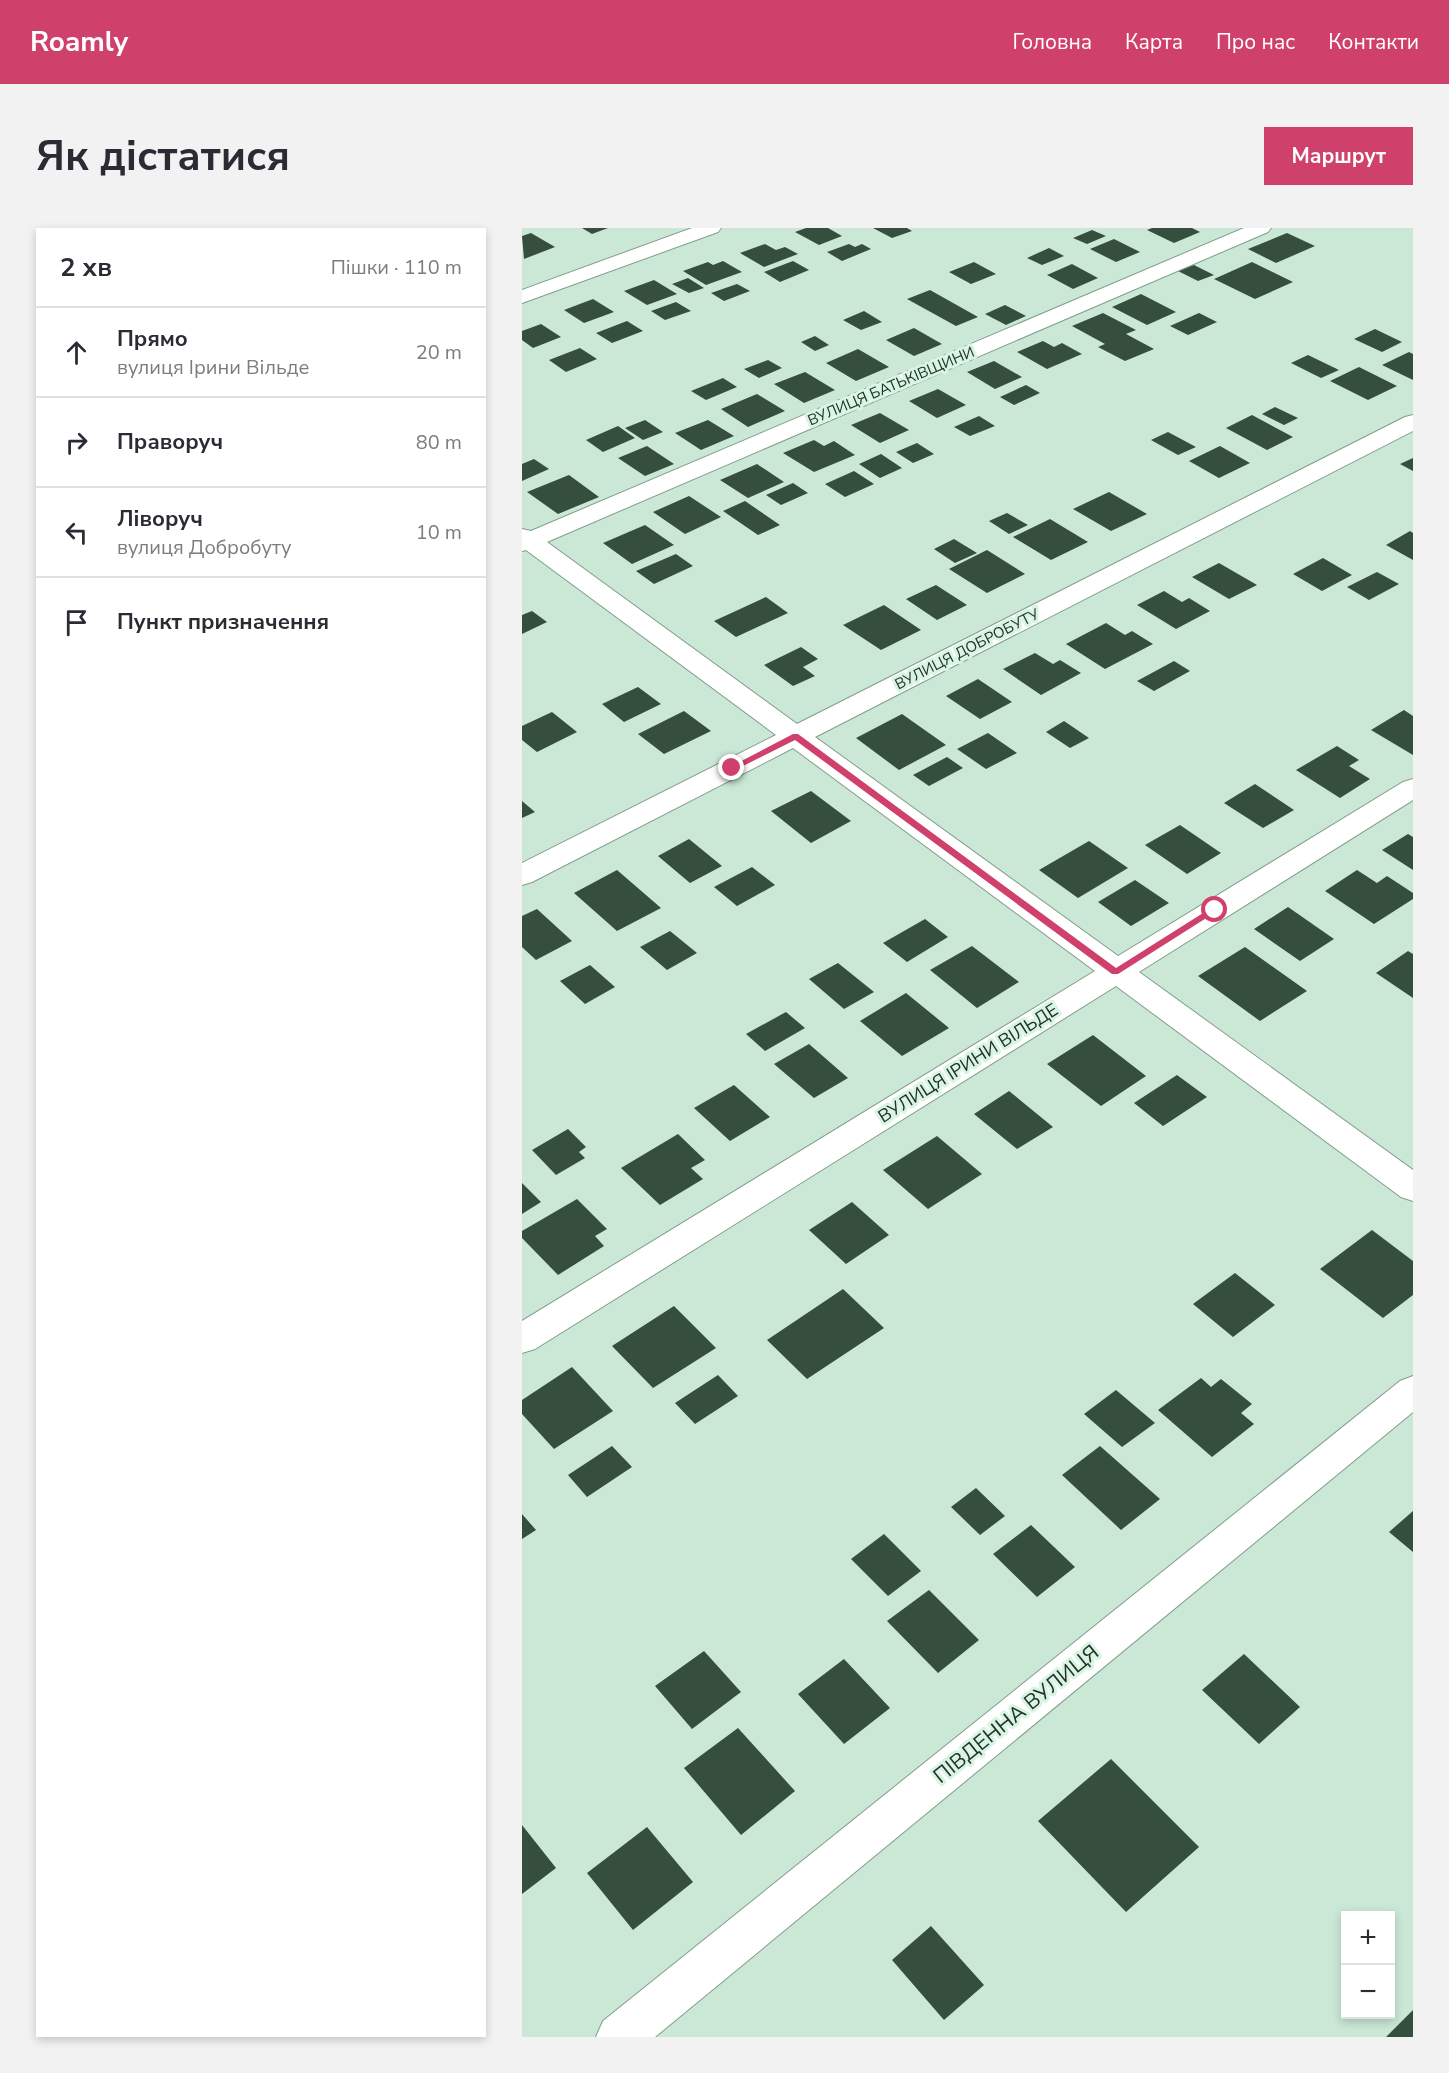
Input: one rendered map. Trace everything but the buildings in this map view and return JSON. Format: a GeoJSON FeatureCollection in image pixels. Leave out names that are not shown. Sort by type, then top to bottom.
{"type":"FeatureCollection","features":[{"type":"Feature","properties":{"kind":"street"},"geometry":{"type":"LineString","coordinates":[[522,297],[711,228]]}},
{"type":"Feature","properties":{"kind":"street","name":"ВУЛИЦЯ БАТЬКІВЩИНИ"},"geometry":{"type":"LineString","coordinates":[[524,540],[1261,228]]}},
{"type":"Feature","properties":{"kind":"street","name":"ВУЛИЦЯ ДОБРОБУТУ"},"geometry":{"type":"LineString","coordinates":[[522,875],[1413,422]]}},
{"type":"Feature","properties":{"kind":"street"},"geometry":{"type":"LineString","coordinates":[[524,540],[796,736],[1115,972],[1413,1188]]}},
{"type":"Feature","properties":{"kind":"street","name":"ВУЛИЦЯ ІРИНИ ВІЛЬДЕ"},"geometry":{"type":"LineString","coordinates":[[522,1339],[1413,788]]}},
{"type":"Feature","properties":{"kind":"street","name":"ПІВДЕННА ВУЛИЦЯ"},"geometry":{"type":"LineString","coordinates":[[619,2037],[1413,1391]]}},
{"type":"Feature","properties":{"kind":"route"},"geometry":{"type":"LineString","coordinates":[[732,768],[796,736],[1115,972],[1215,910]]}}]}
